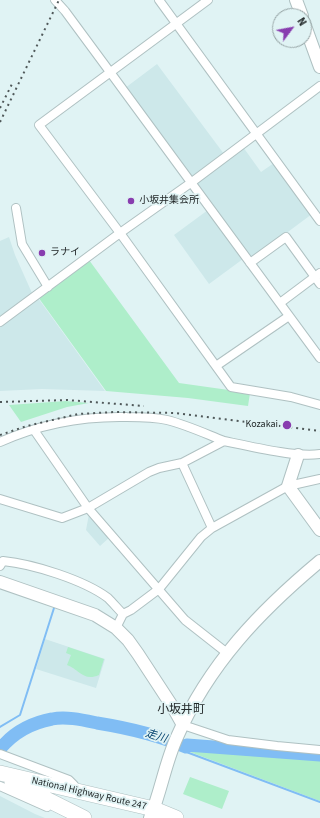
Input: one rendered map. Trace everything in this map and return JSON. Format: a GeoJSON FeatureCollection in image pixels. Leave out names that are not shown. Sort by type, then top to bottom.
{"type":"FeatureCollection","features":[{"type":"Feature","properties":{"kind":"highway","name":"National Highway Route 247"},"geometry":{"type":"LineString","coordinates":[[0,774],[76,790],[152,814],[176,818]]}},
{"type":"Feature","properties":{"kind":"highway","name":"National Highway Route 247"},"geometry":{"type":"LineString","coordinates":[[0,774],[76,818]]}},
{"type":"Feature","properties":{"kind":"main road"},"geometry":{"type":"LineString","coordinates":[[312,45],[320,67]]}},
{"type":"Feature","properties":{"kind":"main road"},"geometry":{"type":"LineString","coordinates":[[298,455],[288,486],[320,530]]}},
{"type":"Feature","properties":{"kind":"main road"},"geometry":{"type":"LineString","coordinates":[[152,814],[173,747],[183,725],[190,710],[227,653],[256,619],[320,561]]}},
{"type":"Feature","properties":{"kind":"main road"},"geometry":{"type":"LineString","coordinates":[[0,582],[95,615],[116,628],[128,640],[138,654],[183,725]]}},
{"type":"Feature","properties":{"kind":"street"},"geometry":{"type":"LineString","coordinates":[[55,0],[65,11],[289,316],[318,353]]}},
{"type":"Feature","properties":{"kind":"street"},"geometry":{"type":"LineString","coordinates":[[159,0],[320,221]]}},
{"type":"Feature","properties":{"kind":"street"},"geometry":{"type":"LineString","coordinates":[[208,0],[39,125],[120,233],[231,387],[291,396],[320,405]]}},
{"type":"Feature","properties":{"kind":"street"},"geometry":{"type":"LineString","coordinates":[[0,322],[120,233],[192,182],[320,86]]}},
{"type":"Feature","properties":{"kind":"street"},"geometry":{"type":"LineString","coordinates":[[16,208],[22,244],[48,287]]}},
{"type":"Feature","properties":{"kind":"street"},"geometry":{"type":"LineString","coordinates":[[250,263],[286,237],[318,278],[280,303]]}},
{"type":"Feature","properties":{"kind":"street"},"geometry":{"type":"LineString","coordinates":[[216,366],[289,316]]}},
{"type":"Feature","properties":{"kind":"street"},"geometry":{"type":"LineString","coordinates":[[0,442],[34,430],[79,419],[107,416],[142,417],[167,420],[224,441],[258,449],[298,455],[311,456],[320,454]]}},
{"type":"Feature","properties":{"kind":"street"},"geometry":{"type":"LineString","coordinates":[[34,430],[88,508],[185,620],[227,653]]}},
{"type":"Feature","properties":{"kind":"street"},"geometry":{"type":"LineString","coordinates":[[0,500],[62,518],[88,508],[149,472],[159,468],[182,463],[224,441]]}},
{"type":"Feature","properties":{"kind":"street"},"geometry":{"type":"LineString","coordinates":[[182,463],[212,528]]}},
{"type":"Feature","properties":{"kind":"street"},"geometry":{"type":"LineString","coordinates":[[116,628],[123,614],[131,610],[159,589],[201,537],[212,528],[288,486],[320,479]]}},
{"type":"Feature","properties":{"kind":"street"},"geometry":{"type":"LineString","coordinates":[[1,562],[35,566],[85,585],[107,598],[123,614]]}},
{"type":"Feature","properties":{"kind":"street"},"geometry":{"type":"LineString","coordinates":[[183,725],[228,740],[320,750]]}},
{"type":"Feature","properties":{"kind":"street"},"geometry":{"type":"LineString","coordinates":[[0,754],[69,780],[74,785],[76,790]]}},
{"type":"Feature","properties":{"kind":"street"},"geometry":{"type":"LineString","coordinates":[[0,786],[76,818]]}},
{"type":"Feature","properties":{"kind":"shaded area"},"geometry":{"type":"Polygon","coordinates":[[[157,64],[224,154],[192,178],[125,88],[157,64]]]}},
{"type":"Feature","properties":{"kind":"shaded area"},"geometry":{"type":"Polygon","coordinates":[[[243,147],[261,172],[274,163],[312,214],[253,258],[249,257],[196,184],[197,181],[243,147]]]}},
{"type":"Feature","properties":{"kind":"shaded area"},"geometry":{"type":"Polygon","coordinates":[[[208,210],[243,259],[209,284],[174,235],[208,210]]]}},
{"type":"Feature","properties":{"kind":"shaded area"},"geometry":{"type":"Polygon","coordinates":[[[9,237],[15,255],[32,293],[0,316],[0,241],[9,237]]]}},
{"type":"Feature","properties":{"kind":"shaded area"},"geometry":{"type":"Polygon","coordinates":[[[38,298],[105,391],[42,389],[0,391],[0,326],[38,298]]]}},
{"type":"Feature","properties":{"kind":"shaded area"},"geometry":{"type":"Polygon","coordinates":[[[89,514],[110,537],[100,546],[86,530],[89,514]]]}},
{"type":"Feature","properties":{"kind":"shaded area"},"geometry":{"type":"Polygon","coordinates":[[[45,639],[105,659],[96,688],[36,669],[45,639]]]}},
{"type":"Feature","properties":{"kind":"shaded area"},"geometry":{"type":"Polygon","coordinates":[[[0,796],[35,814],[45,818],[0,818],[0,796]]]}},
{"type":"Feature","properties":{"kind":"green space"},"geometry":{"type":"Polygon","coordinates":[[[89,260],[179,383],[250,393],[248,406],[188,398],[106,391],[38,297],[89,260]]]}},
{"type":"Feature","properties":{"kind":"green space"},"geometry":{"type":"Polygon","coordinates":[[[66,401],[89,403],[67,407],[21,422],[9,405],[66,401]]]}},
{"type":"Feature","properties":{"kind":"green space"},"geometry":{"type":"Polygon","coordinates":[[[68,647],[104,659],[99,675],[94,677],[85,676],[67,665],[71,655],[66,653],[68,647]]]}},
{"type":"Feature","properties":{"kind":"green space"},"geometry":{"type":"Polygon","coordinates":[[[183,746],[320,757],[320,801],[182,749],[183,746]]]}},
{"type":"Feature","properties":{"kind":"green space"},"geometry":{"type":"Polygon","coordinates":[[[190,777],[229,791],[222,809],[183,794],[190,777]]]}},
{"type":"Feature","properties":{"kind":"waterway"},"geometry":{"type":"LineString","coordinates":[[0,727],[20,715],[54,608]]}},
{"type":"Feature","properties":{"kind":"waterway","name":"走川"},"geometry":{"type":"LineString","coordinates":[[0,749],[11,738],[30,726],[52,719],[69,718],[154,735],[186,747],[187,745],[320,755]]}},
{"type":"Feature","properties":{"kind":"waterway"},"geometry":{"type":"LineString","coordinates":[[178,747],[181,750],[320,802]]}},
{"type":"Feature","properties":{"kind":"railway"},"geometry":{"type":"LineString","coordinates":[[0,122],[59,0]]}},
{"type":"Feature","properties":{"kind":"railway"},"geometry":{"type":"LineString","coordinates":[[0,108],[12,84]]}},
{"type":"Feature","properties":{"kind":"railway"},"geometry":{"type":"LineString","coordinates":[[0,402],[67,400],[144,406]]}},
{"type":"Feature","properties":{"kind":"railway"},"geometry":{"type":"LineString","coordinates":[[0,435],[27,426],[78,414],[114,412],[175,413],[320,431]]}},
{"type":"Feature","properties":{"kind":"place","name":"小坂井集会所"},"geometry":{"type":"Point","coordinates":[131,201]}},
{"type":"Feature","properties":{"kind":"place","name":"ラナイ"},"geometry":{"type":"Point","coordinates":[42,253]}},
{"type":"Feature","properties":{"kind":"place","name":"Kozakai"},"geometry":{"type":"Point","coordinates":[287,425]}},
{"type":"Feature","properties":{"kind":"district","name":"小坂井町"},"geometry":{"type":"Point","coordinates":[181,710]}}]}
